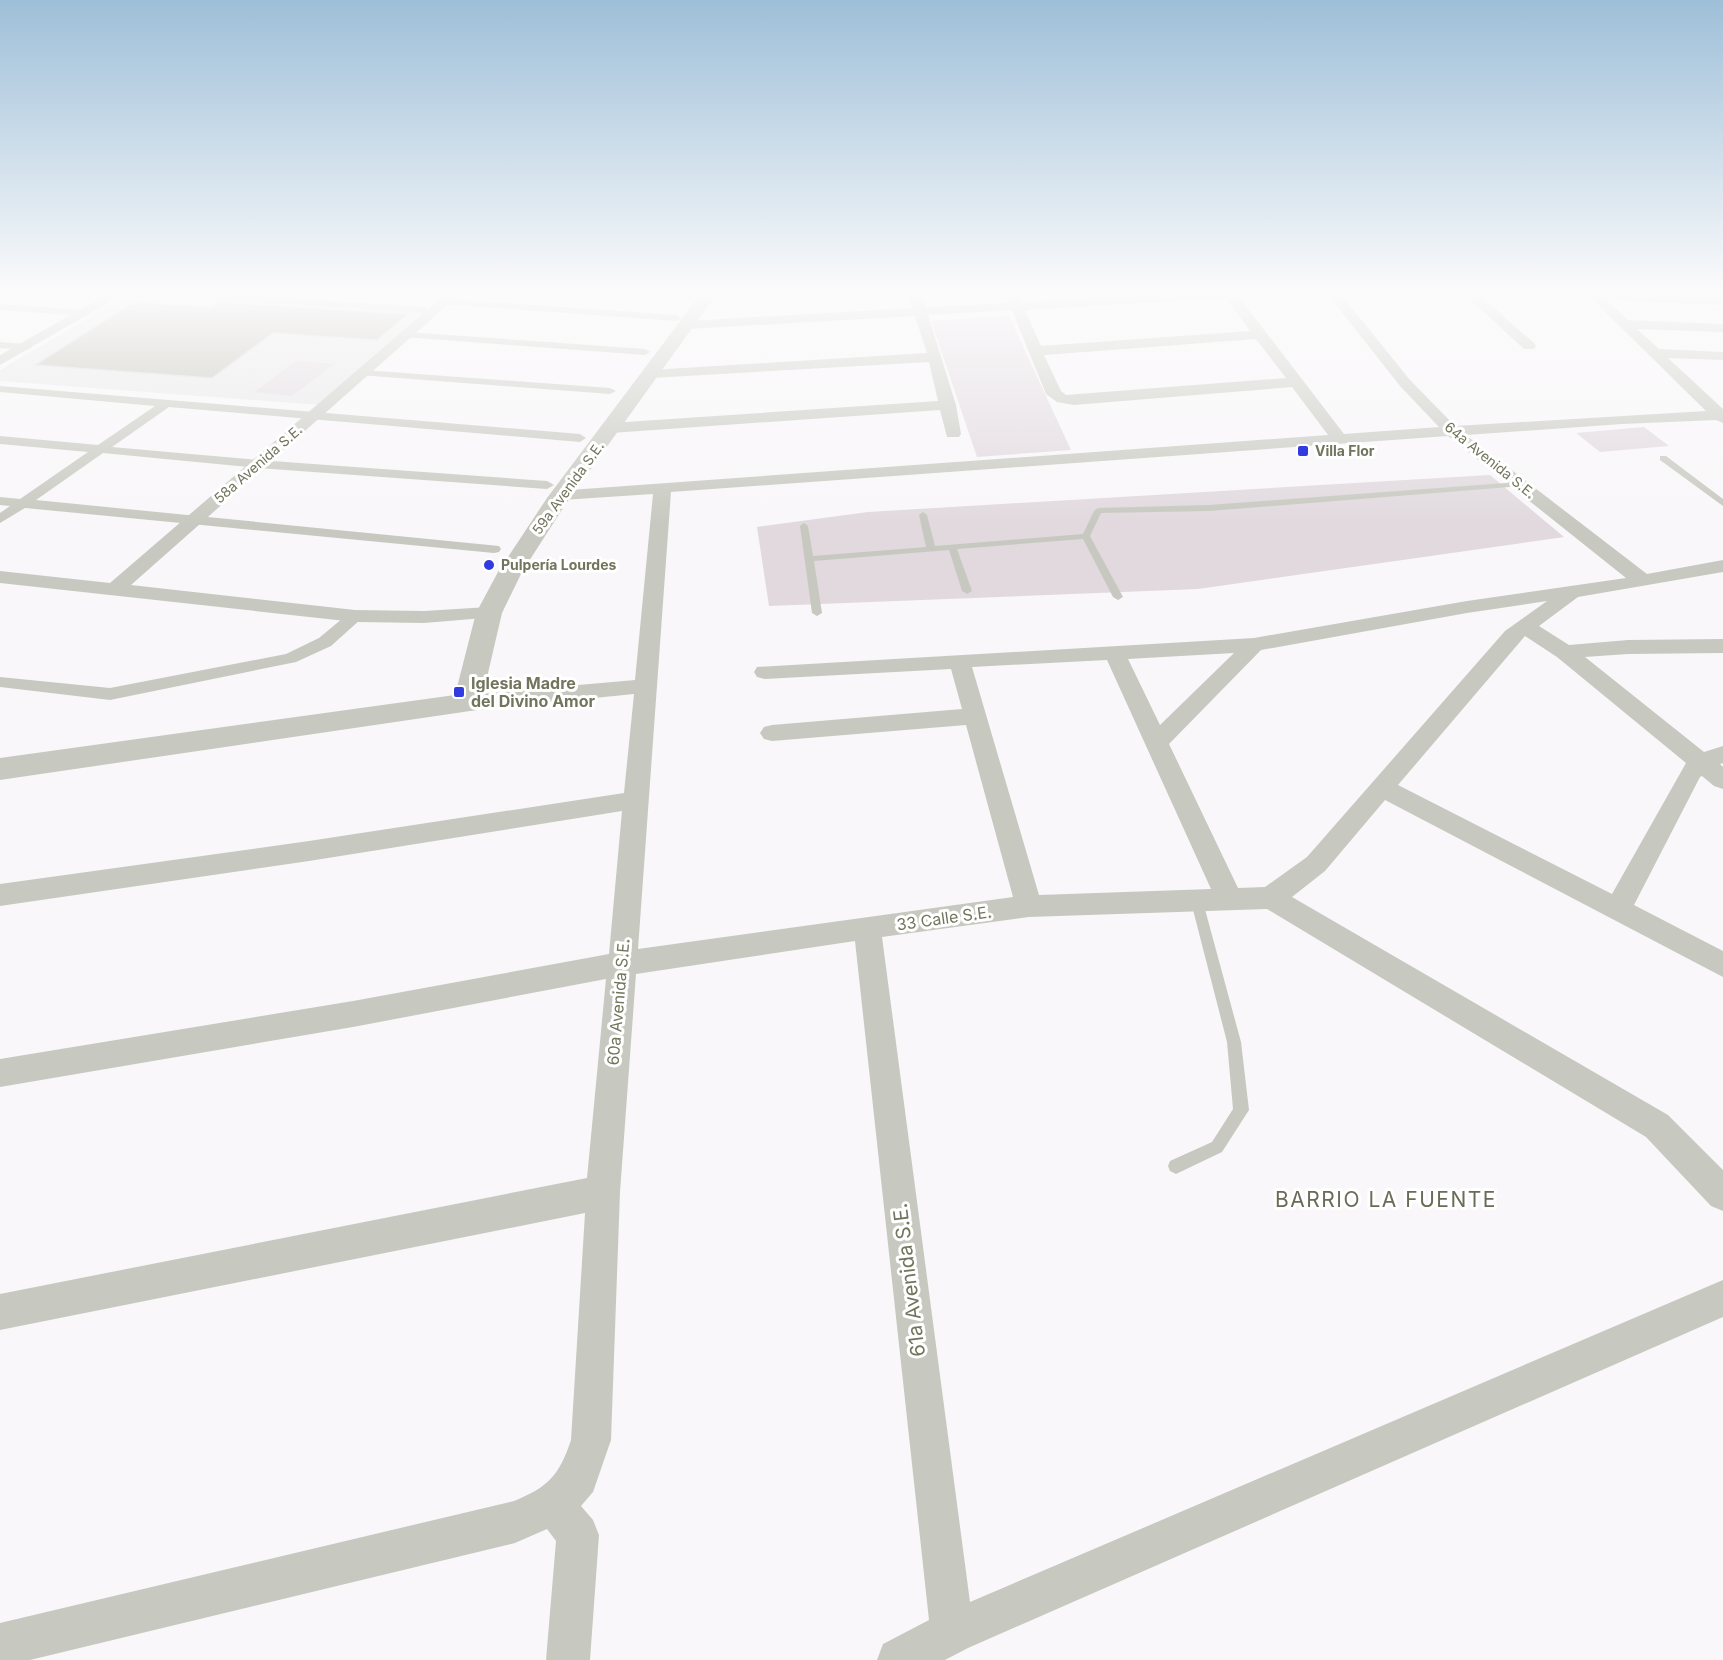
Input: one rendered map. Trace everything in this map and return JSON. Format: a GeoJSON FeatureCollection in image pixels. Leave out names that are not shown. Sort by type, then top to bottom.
{"type":"FeatureCollection","features":[{"type":"Feature","properties":{"kind":"street","name":"58a Avenida S.E."},"geometry":{"type":"LineString","coordinates":[[115,589],[367,369]]}},
{"type":"Feature","properties":{"kind":"street","name":"59a Avenida S.E."},"geometry":{"type":"LineString","coordinates":[[467,703],[489,613],[554,490],[611,428],[654,369]]}},
{"type":"Feature","properties":{"kind":"street"},"geometry":{"type":"LineString","coordinates":[[651,374],[727,369]]}},
{"type":"Feature","properties":{"kind":"street"},"geometry":{"type":"LineString","coordinates":[[938,369],[954,434]]}},
{"type":"Feature","properties":{"kind":"street"},"geometry":{"type":"LineString","coordinates":[[1044,369],[1054,394],[1062,399],[1074,400],[1297,382]]}},
{"type":"Feature","properties":{"kind":"street"},"geometry":{"type":"LineString","coordinates":[[1288,369],[1339,439]]}},
{"type":"Feature","properties":{"kind":"street","name":"64a Avenida S.E."},"geometry":{"type":"LineString","coordinates":[[1395,369],[1451,431],[1643,581]]}},
{"type":"Feature","properties":{"kind":"street"},"geometry":{"type":"LineString","coordinates":[[1672,369],[1721,416]]}},
{"type":"Feature","properties":{"kind":"street"},"geometry":{"type":"LineString","coordinates":[[363,373],[610,391]]}},
{"type":"Feature","properties":{"kind":"street"},"geometry":{"type":"LineString","coordinates":[[1690,387],[1712,388]]}},
{"type":"Feature","properties":{"kind":"street"},"geometry":{"type":"LineString","coordinates":[[0,389],[580,438]]}},
{"type":"Feature","properties":{"kind":"street"},"geometry":{"type":"LineString","coordinates":[[0,519],[167,403]]}},
{"type":"Feature","properties":{"kind":"street"},"geometry":{"type":"LineString","coordinates":[[611,428],[948,405]]}},
{"type":"Feature","properties":{"kind":"street"},"geometry":{"type":"LineString","coordinates":[[0,440],[554,490],[662,489],[1451,431],[1721,416]]}},
{"type":"Feature","properties":{"kind":"street","name":"60a Avenida S.E."},"geometry":{"type":"LineString","coordinates":[[554,1505],[579,1478],[591,1440],[603,1192],[620,964],[647,685],[662,489]]}},
{"type":"Feature","properties":{"kind":"street"},"geometry":{"type":"LineString","coordinates":[[0,501],[494,549]]}},
{"type":"Feature","properties":{"kind":"street"},"geometry":{"type":"LineString","coordinates":[[765,672],[1254,645],[1467,607],[1643,581],[1723,566]]}},
{"type":"Feature","properties":{"kind":"street"},"geometry":{"type":"LineString","coordinates":[[0,577],[355,616],[424,617],[489,613]]}},
{"type":"Feature","properties":{"kind":"street"},"geometry":{"type":"LineString","coordinates":[[1572,592],[1512,636],[1316,864],[1270,898],[1657,1126],[1723,1194]]}},
{"type":"Feature","properties":{"kind":"street"},"geometry":{"type":"LineString","coordinates":[[0,682],[110,694],[290,658],[325,642],[355,616]]}},
{"type":"Feature","properties":{"kind":"street"},"geometry":{"type":"LineString","coordinates":[[1525,627],[1565,652],[1712,758],[1723,780]]}},
{"type":"Feature","properties":{"kind":"street"},"geometry":{"type":"LineString","coordinates":[[1156,742],[1254,645]]}},
{"type":"Feature","properties":{"kind":"street"},"geometry":{"type":"LineString","coordinates":[[1565,652],[1628,647],[1723,646]]}},
{"type":"Feature","properties":{"kind":"street"},"geometry":{"type":"LineString","coordinates":[[1114,652],[1230,900]]}},
{"type":"Feature","properties":{"kind":"street"},"geometry":{"type":"LineString","coordinates":[[960,662],[1029,906]]}},
{"type":"Feature","properties":{"kind":"street"},"geometry":{"type":"LineString","coordinates":[[4,773],[467,703],[647,685]]}},
{"type":"Feature","properties":{"kind":"street"},"geometry":{"type":"LineString","coordinates":[[772,733],[976,716]]}},
{"type":"Feature","properties":{"kind":"street"},"geometry":{"type":"LineString","coordinates":[[1618,909],[1691,772],[1712,758]]}},
{"type":"Feature","properties":{"kind":"street"},"geometry":{"type":"LineString","coordinates":[[1382,787],[1723,965]]}},
{"type":"Feature","properties":{"kind":"street"},"geometry":{"type":"LineString","coordinates":[[0,895],[320,849],[635,800]]}},
{"type":"Feature","properties":{"kind":"street","name":"33 Calle S.E."},"geometry":{"type":"LineString","coordinates":[[0,1073],[353,1014],[620,964],[867,928],[1029,906],[1270,898]]}},
{"type":"Feature","properties":{"kind":"street","name":"61a Avenida S.E."},"geometry":{"type":"LineString","coordinates":[[867,928],[952,1632]]}},
{"type":"Feature","properties":{"kind":"street"},"geometry":{"type":"LineString","coordinates":[[0,1312],[603,1192]]}},
{"type":"Feature","properties":{"kind":"street"},"geometry":{"type":"LineString","coordinates":[[899,1660],[952,1632],[1723,1298]]}},
{"type":"Feature","properties":{"kind":"street"},"geometry":{"type":"LineString","coordinates":[[0,1645],[515,1522],[554,1505],[578,1535],[567,1660]]}},
{"type":"Feature","properties":{"kind":"lane"},"geometry":{"type":"LineString","coordinates":[[1663,459],[1723,503]]}},
{"type":"Feature","properties":{"kind":"lane"},"geometry":{"type":"LineString","coordinates":[[1086,536],[1098,512],[1109,509],[1209,508],[1519,484]]}},
{"type":"Feature","properties":{"kind":"lane"},"geometry":{"type":"LineString","coordinates":[[923,515],[931,549]]}},
{"type":"Feature","properties":{"kind":"lane"},"geometry":{"type":"LineString","coordinates":[[804,526],[817,614]]}},
{"type":"Feature","properties":{"kind":"lane"},"geometry":{"type":"LineString","coordinates":[[810,559],[1086,536]]}},
{"type":"Feature","properties":{"kind":"lane"},"geometry":{"type":"LineString","coordinates":[[1086,536],[1119,597]]}},
{"type":"Feature","properties":{"kind":"lane"},"geometry":{"type":"LineString","coordinates":[[952,547],[967,591]]}},
{"type":"Feature","properties":{"kind":"lane"},"geometry":{"type":"LineString","coordinates":[[1176,1166],[1216,1147],[1241,1110],[1234,1042],[1197,902]]}},
{"type":"Feature","properties":{"kind":"shaded area"},"geometry":{"type":"Polygon","coordinates":[[[285,369],[327,369],[292,396],[254,392],[285,369]]]}},
{"type":"Feature","properties":{"kind":"shaded area"},"geometry":{"type":"Polygon","coordinates":[[[360,369],[320,405],[0,381],[0,370],[360,369]]]}},
{"type":"Feature","properties":{"kind":"shaded area"},"geometry":{"type":"Polygon","coordinates":[[[947,369],[1034,369],[1071,450],[977,457],[947,369]]]}},
{"type":"Feature","properties":{"kind":"shaded area"},"geometry":{"type":"Polygon","coordinates":[[[1644,427],[1669,446],[1600,452],[1576,433],[1644,427]]]}},
{"type":"Feature","properties":{"kind":"shaded area"},"geometry":{"type":"Polygon","coordinates":[[[1490,475],[1564,537],[1198,589],[769,606],[757,527],[868,512],[1490,475]]]}},
{"type":"Feature","properties":{"kind":"building"},"geometry":{"type":"Polygon","coordinates":[[[96,369],[224,369],[212,378],[96,369]]]}},
{"type":"Feature","properties":{"kind":"place","name":"Villa Flor"},"geometry":{"type":"Point","coordinates":[1303,451]}},
{"type":"Feature","properties":{"kind":"place","name":"Pulpería Lourdes"},"geometry":{"type":"Point","coordinates":[489,565]}},
{"type":"Feature","properties":{"kind":"place","name":"Iglesia Madre del Divino Amor"},"geometry":{"type":"Point","coordinates":[459,692]}},
{"type":"Feature","properties":{"kind":"district","name":"BARRIO LA FUENTE"},"geometry":{"type":"Point","coordinates":[1386,1200]}}]}
